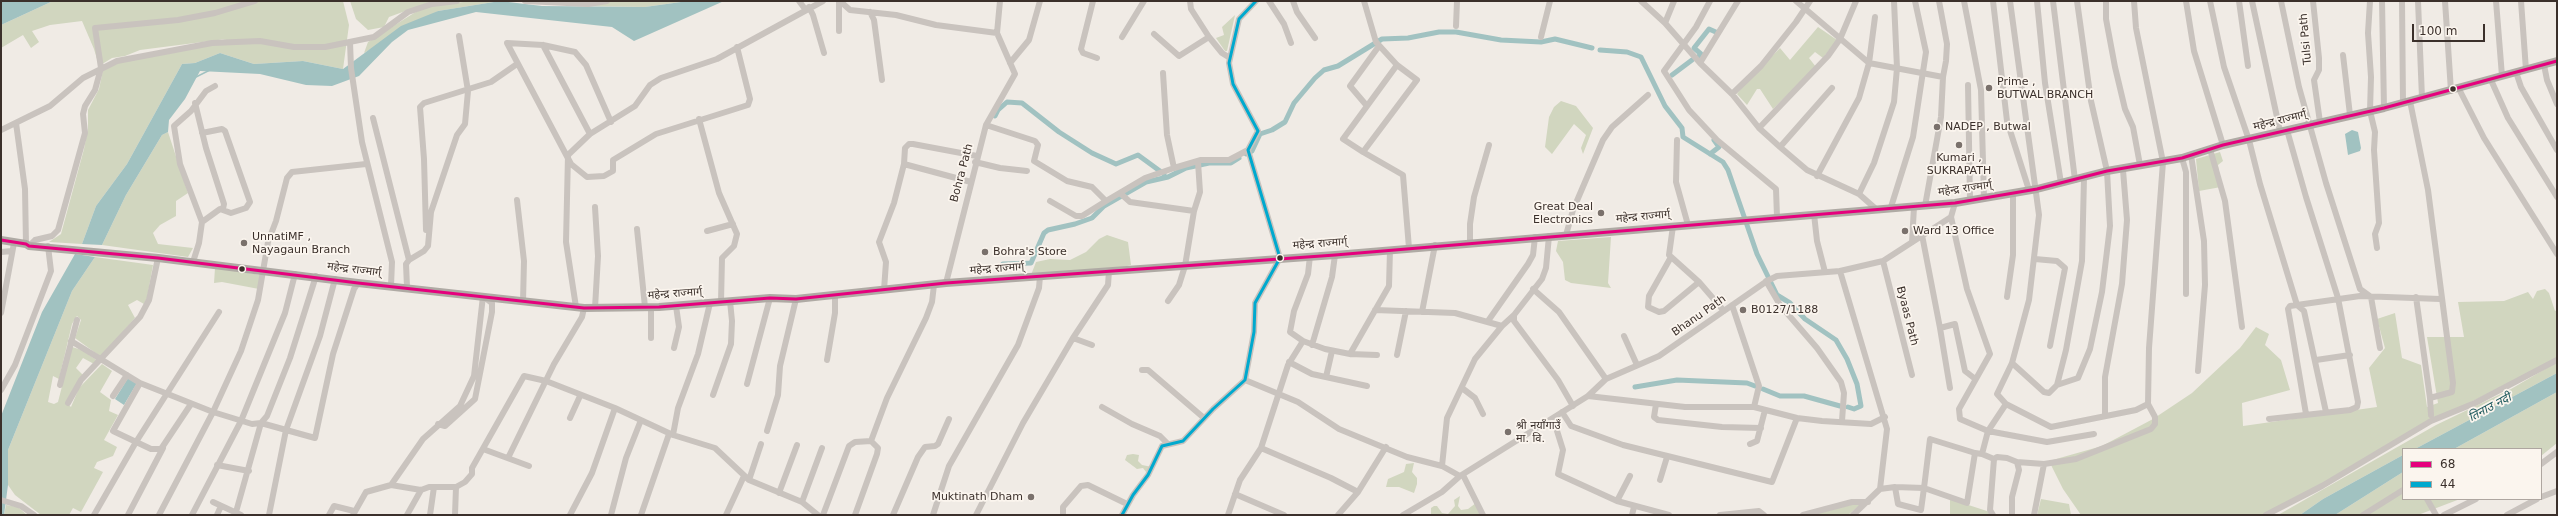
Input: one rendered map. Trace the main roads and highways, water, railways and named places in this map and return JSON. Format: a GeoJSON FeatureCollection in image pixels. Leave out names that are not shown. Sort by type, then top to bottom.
{"type":"FeatureCollection","features":[{"type":"Feature","properties":{"kind":"highway","name":"महेन्द्र राज्मार्ग्"},"geometry":{"type":"LineString","coordinates":[[1,240],[13,247],[27,245],[105,254],[158,258],[316,276],[358,283],[584,308],[676,306],[770,298],[796,299],[1040,276],[1334,255],[1470,242],[1955,203],[2033,190],[2107,172],[2182,158],[2223,145],[2455,90],[2557,61]]}},
{"type":"Feature","properties":{"kind":"water"},"geometry":{"type":"Polygon","coordinates":[[[1,1],[53,1],[1,25],[1,1]]]}},
{"type":"Feature","properties":{"kind":"water"},"geometry":{"type":"Polygon","coordinates":[[[500,1],[542,6],[645,7],[688,1],[724,1],[634,41],[612,27],[476,12],[408,30],[392,42],[359,76],[332,86],[306,85],[260,74],[200,71],[185,99],[169,120],[168,132],[162,135],[126,195],[102,245],[82,244],[96,206],[127,164],[182,64],[195,63],[220,53],[254,64],[303,61],[343,69],[401,26],[438,11],[500,1]]]}},
{"type":"Feature","properties":{"kind":"water"},"geometry":{"type":"Polygon","coordinates":[[[2352,130],[2358,132],[2361,148],[2360,151],[2348,155],[2345,134],[2352,130]]]}},
{"type":"Feature","properties":{"kind":"water"},"geometry":{"type":"Polygon","coordinates":[[[75,254],[95,257],[72,291],[8,450],[8,485],[4,515],[1,515],[1,416],[42,312],[75,254]]]}},
{"type":"Feature","properties":{"kind":"water"},"geometry":{"type":"Polygon","coordinates":[[[2557,373],[2557,392],[2456,448],[2417,448],[2557,373]]]}},
{"type":"Feature","properties":{"kind":"water"},"geometry":{"type":"Polygon","coordinates":[[[128,378],[137,383],[124,405],[115,399],[128,378]]]}},
{"type":"Feature","properties":{"kind":"water"},"geometry":{"type":"Polygon","coordinates":[[[2402,456],[2402,473],[2335,515],[2300,515],[2323,499],[2402,456]]]}},
{"type":"Feature","properties":{"kind":"waterway"},"geometry":{"type":"LineString","coordinates":[[1699,56],[1701,54],[1694,48],[1709,29],[1718,33],[1720,30]]}},
{"type":"Feature","properties":{"kind":"waterway"},"geometry":{"type":"LineString","coordinates":[[1246,154],[1252,151],[1260,134],[1272,130],[1285,122],[1294,103],[1315,78],[1324,70],[1338,66],[1382,39],[1408,38],[1439,32],[1456,32],[1501,40],[1541,42],[1555,39],[1592,48]]}},
{"type":"Feature","properties":{"kind":"waterway"},"geometry":{"type":"LineString","coordinates":[[1600,50],[1627,52],[1641,57],[1665,106],[1682,128],[1683,137],[1723,162],[1728,170],[1757,254],[1777,295],[1790,303],[1805,319],[1836,340],[1847,359],[1857,384],[1861,406],[1854,409],[1848,407]]}},
{"type":"Feature","properties":{"kind":"waterway"},"geometry":{"type":"LineString","coordinates":[[1672,75],[1692,60]]}},
{"type":"Feature","properties":{"kind":"waterway"},"geometry":{"type":"LineString","coordinates":[[196,77],[210,70]]}},
{"type":"Feature","properties":{"kind":"waterway"},"geometry":{"type":"LineString","coordinates":[[995,116],[998,110],[1007,102],[1022,103],[1059,132],[1092,153],[1116,164],[1138,155],[1164,174]]}},
{"type":"Feature","properties":{"kind":"waterway"},"geometry":{"type":"LineString","coordinates":[[1710,154],[1719,147],[1714,140]]}},
{"type":"Feature","properties":{"kind":"waterway"},"geometry":{"type":"LineString","coordinates":[[1003,264],[1031,263],[1044,233],[1048,230],[1075,224],[1092,218],[1104,206],[1146,182],[1168,177],[1186,168],[1209,163],[1231,163],[1239,158]]}},
{"type":"Feature","properties":{"kind":"waterway"},"geometry":{"type":"LineString","coordinates":[[1635,387],[1677,380],[1747,383],[1755,386]]}},
{"type":"Feature","properties":{"kind":"waterway"},"geometry":{"type":"LineString","coordinates":[[1763,389],[1780,396],[1804,396],[1840,406]]}},
{"type":"Feature","properties":{"kind":"place","name":"Prime , BUTWAL BRANCH"},"geometry":{"type":"Point","coordinates":[1989,88]}},
{"type":"Feature","properties":{"kind":"place","name":"NADEP , Butwal"},"geometry":{"type":"Point","coordinates":[1937,127]}},
{"type":"Feature","properties":{"kind":"place","name":"Kumari , SUKRAPATH"},"geometry":{"type":"Point","coordinates":[1959,145]}},
{"type":"Feature","properties":{"kind":"place","name":"Great Deal Electronics"},"geometry":{"type":"Point","coordinates":[1601,213]}},
{"type":"Feature","properties":{"kind":"place","name":"Ward 13 Office"},"geometry":{"type":"Point","coordinates":[1905,231]}},
{"type":"Feature","properties":{"kind":"place","name":"UnnatiMF , Nayagaun Branch"},"geometry":{"type":"Point","coordinates":[244,243]}},
{"type":"Feature","properties":{"kind":"place","name":"Bohra's Store"},"geometry":{"type":"Point","coordinates":[985,252]}},
{"type":"Feature","properties":{"kind":"place","name":"B0127/1188"},"geometry":{"type":"Point","coordinates":[1743,310]}},
{"type":"Feature","properties":{"kind":"place","name":"श्री नयाँगाउँ मा. वि."},"geometry":{"type":"Point","coordinates":[1508,432]}},
{"type":"Feature","properties":{"kind":"place","name":"Muktinath Dham"},"geometry":{"type":"Point","coordinates":[1031,497]}},
{"type":"Feature","properties":{"kind":"water label","name":"तिनाउ नदी"},"geometry":{"type":"Point","coordinates":[2490,408]}}]}
